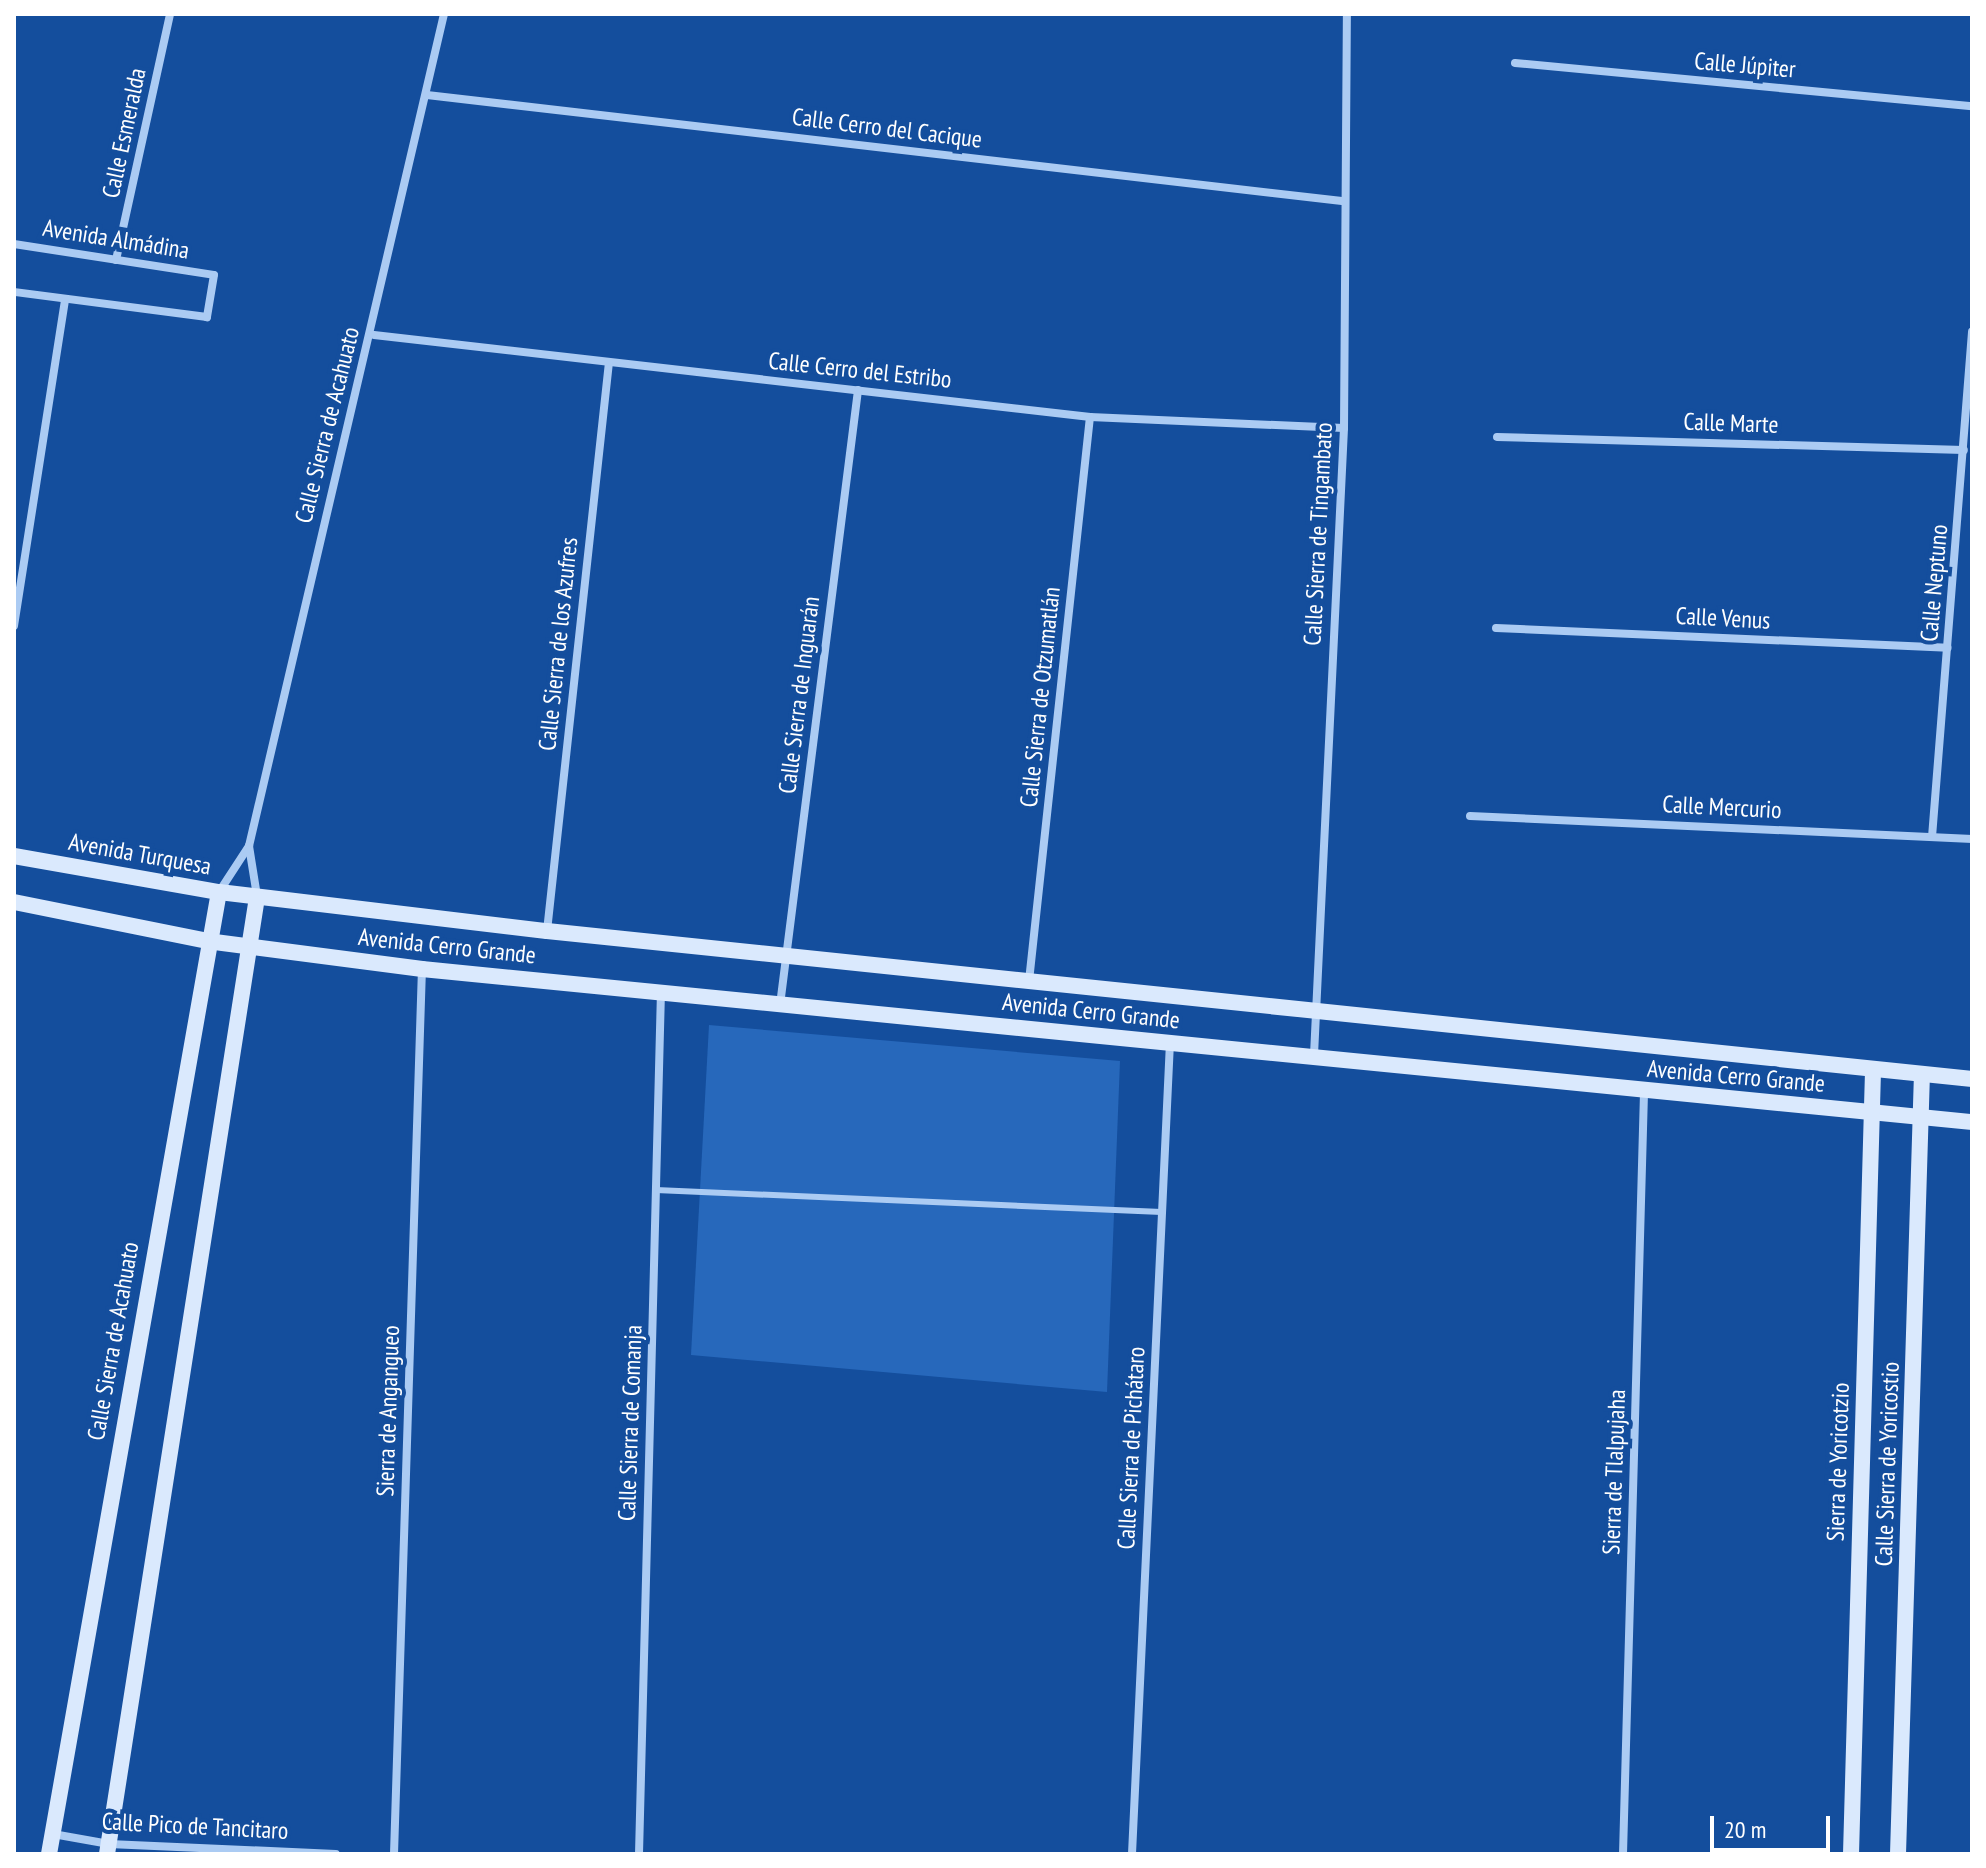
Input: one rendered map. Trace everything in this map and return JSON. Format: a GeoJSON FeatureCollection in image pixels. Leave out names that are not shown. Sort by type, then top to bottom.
{"type":"FeatureCollection","features":[{"type":"Feature","properties":{"kind":"street","name":"Calle Esmeralda"},"geometry":{"type":"LineString","coordinates":[[116,260],[170,14]]}},
{"type":"Feature","properties":{"kind":"street","name":"Calle Sierra de Acahuato"},"geometry":{"type":"LineString","coordinates":[[49,1854],[207,941],[219,892],[249,846],[374,335],[444,14]]}},
{"type":"Feature","properties":{"kind":"street","name":"Calle Sierra de Tingambato"},"geometry":{"type":"LineString","coordinates":[[1314,1055],[1344,428],[1342,201],[1347,14]]}},
{"type":"Feature","properties":{"kind":"street","name":"Calle Júpiter"},"geometry":{"type":"LineString","coordinates":[[1515,63],[1972,106]]}},
{"type":"Feature","properties":{"kind":"street","name":"Calle Cerro del Cacique"},"geometry":{"type":"LineString","coordinates":[[427,95],[1342,201]]}},
{"type":"Feature","properties":{"kind":"street","name":"Avenida Almádina"},"geometry":{"type":"LineString","coordinates":[[14,244],[214,275],[207,317],[14,292]]}},
{"type":"Feature","properties":{"kind":"street"},"geometry":{"type":"LineString","coordinates":[[14,626],[65,301]]}},
{"type":"Feature","properties":{"kind":"street","name":"Calle Neptuno"},"geometry":{"type":"LineString","coordinates":[[1932,837],[1972,332]]}},
{"type":"Feature","properties":{"kind":"street","name":"Calle Cerro del Estribo"},"geometry":{"type":"LineString","coordinates":[[374,335],[1090,417],[1344,428]]}},
{"type":"Feature","properties":{"kind":"street","name":"Calle Sierra de los Azufres"},"geometry":{"type":"LineString","coordinates":[[547,931],[609,362]]}},
{"type":"Feature","properties":{"kind":"street","name":"Calle Sierra de Inguarán"},"geometry":{"type":"LineString","coordinates":[[780,1005],[858,390]]}},
{"type":"Feature","properties":{"kind":"street","name":"Calle Sierra de Otzumatlán"},"geometry":{"type":"LineString","coordinates":[[1029,981],[1090,417]]}},
{"type":"Feature","properties":{"kind":"street","name":"Calle Marte"},"geometry":{"type":"LineString","coordinates":[[1497,437],[1964,450]]}},
{"type":"Feature","properties":{"kind":"street","name":"Calle Venus"},"geometry":{"type":"LineString","coordinates":[[1496,628],[1948,648]]}},
{"type":"Feature","properties":{"kind":"street","name":"Calle Mercurio"},"geometry":{"type":"LineString","coordinates":[[1470,816],[1972,839]]}},
{"type":"Feature","properties":{"kind":"street","name":"Calle Sierra de Acahuato"},"geometry":{"type":"LineString","coordinates":[[108,1849],[251,948],[257,897],[249,846]]}},
{"type":"Feature","properties":{"kind":"street","name":"Avenida Turquesa"},"geometry":{"type":"LineString","coordinates":[[14,856],[257,897]]}},
{"type":"Feature","properties":{"kind":"street","name":"Avenida Cerro Grande"},"geometry":{"type":"LineString","coordinates":[[257,897],[547,931],[1972,1079]]}},
{"type":"Feature","properties":{"kind":"street"},"geometry":{"type":"LineString","coordinates":[[14,902],[207,941]]}},
{"type":"Feature","properties":{"kind":"street","name":"Avenida Cerro Grande"},"geometry":{"type":"LineString","coordinates":[[207,941],[422,969],[1972,1122]]}},
{"type":"Feature","properties":{"kind":"street","name":"Sierra de Angangueo"},"geometry":{"type":"LineString","coordinates":[[394,1854],[422,969]]}},
{"type":"Feature","properties":{"kind":"street","name":"Calle Sierra de Comanja"},"geometry":{"type":"LineString","coordinates":[[639,1854],[661,993]]}},
{"type":"Feature","properties":{"kind":"street","name":"Calle Sierra de Pichátaro"},"geometry":{"type":"LineString","coordinates":[[1132,1854],[1170,1043]]}},
{"type":"Feature","properties":{"kind":"street","name":"Sierra de Yoricotzio"},"geometry":{"type":"LineString","coordinates":[[1851,1854],[1873,1071]]}},
{"type":"Feature","properties":{"kind":"street","name":"Calle Sierra de Yoricostio"},"geometry":{"type":"LineString","coordinates":[[1898,1854],[1922,1075]]}},
{"type":"Feature","properties":{"kind":"street","name":"Sierra de Tlalpujaha"},"geometry":{"type":"LineString","coordinates":[[1623,1854],[1644,1092]]}},
{"type":"Feature","properties":{"kind":"street","name":"Calle Pico de Tancitaro"},"geometry":{"type":"LineString","coordinates":[[52,1833],[108,1849],[336,1854]]}},
{"type":"Feature","properties":{"kind":"lane"},"geometry":{"type":"LineString","coordinates":[[656,1190],[1162,1212]]}},
{"type":"Feature","properties":{"kind":"shaded area"},"geometry":{"type":"Polygon","coordinates":[[[709,1025],[1120,1061],[1107,1392],[691,1355],[709,1025]]]}}]}
